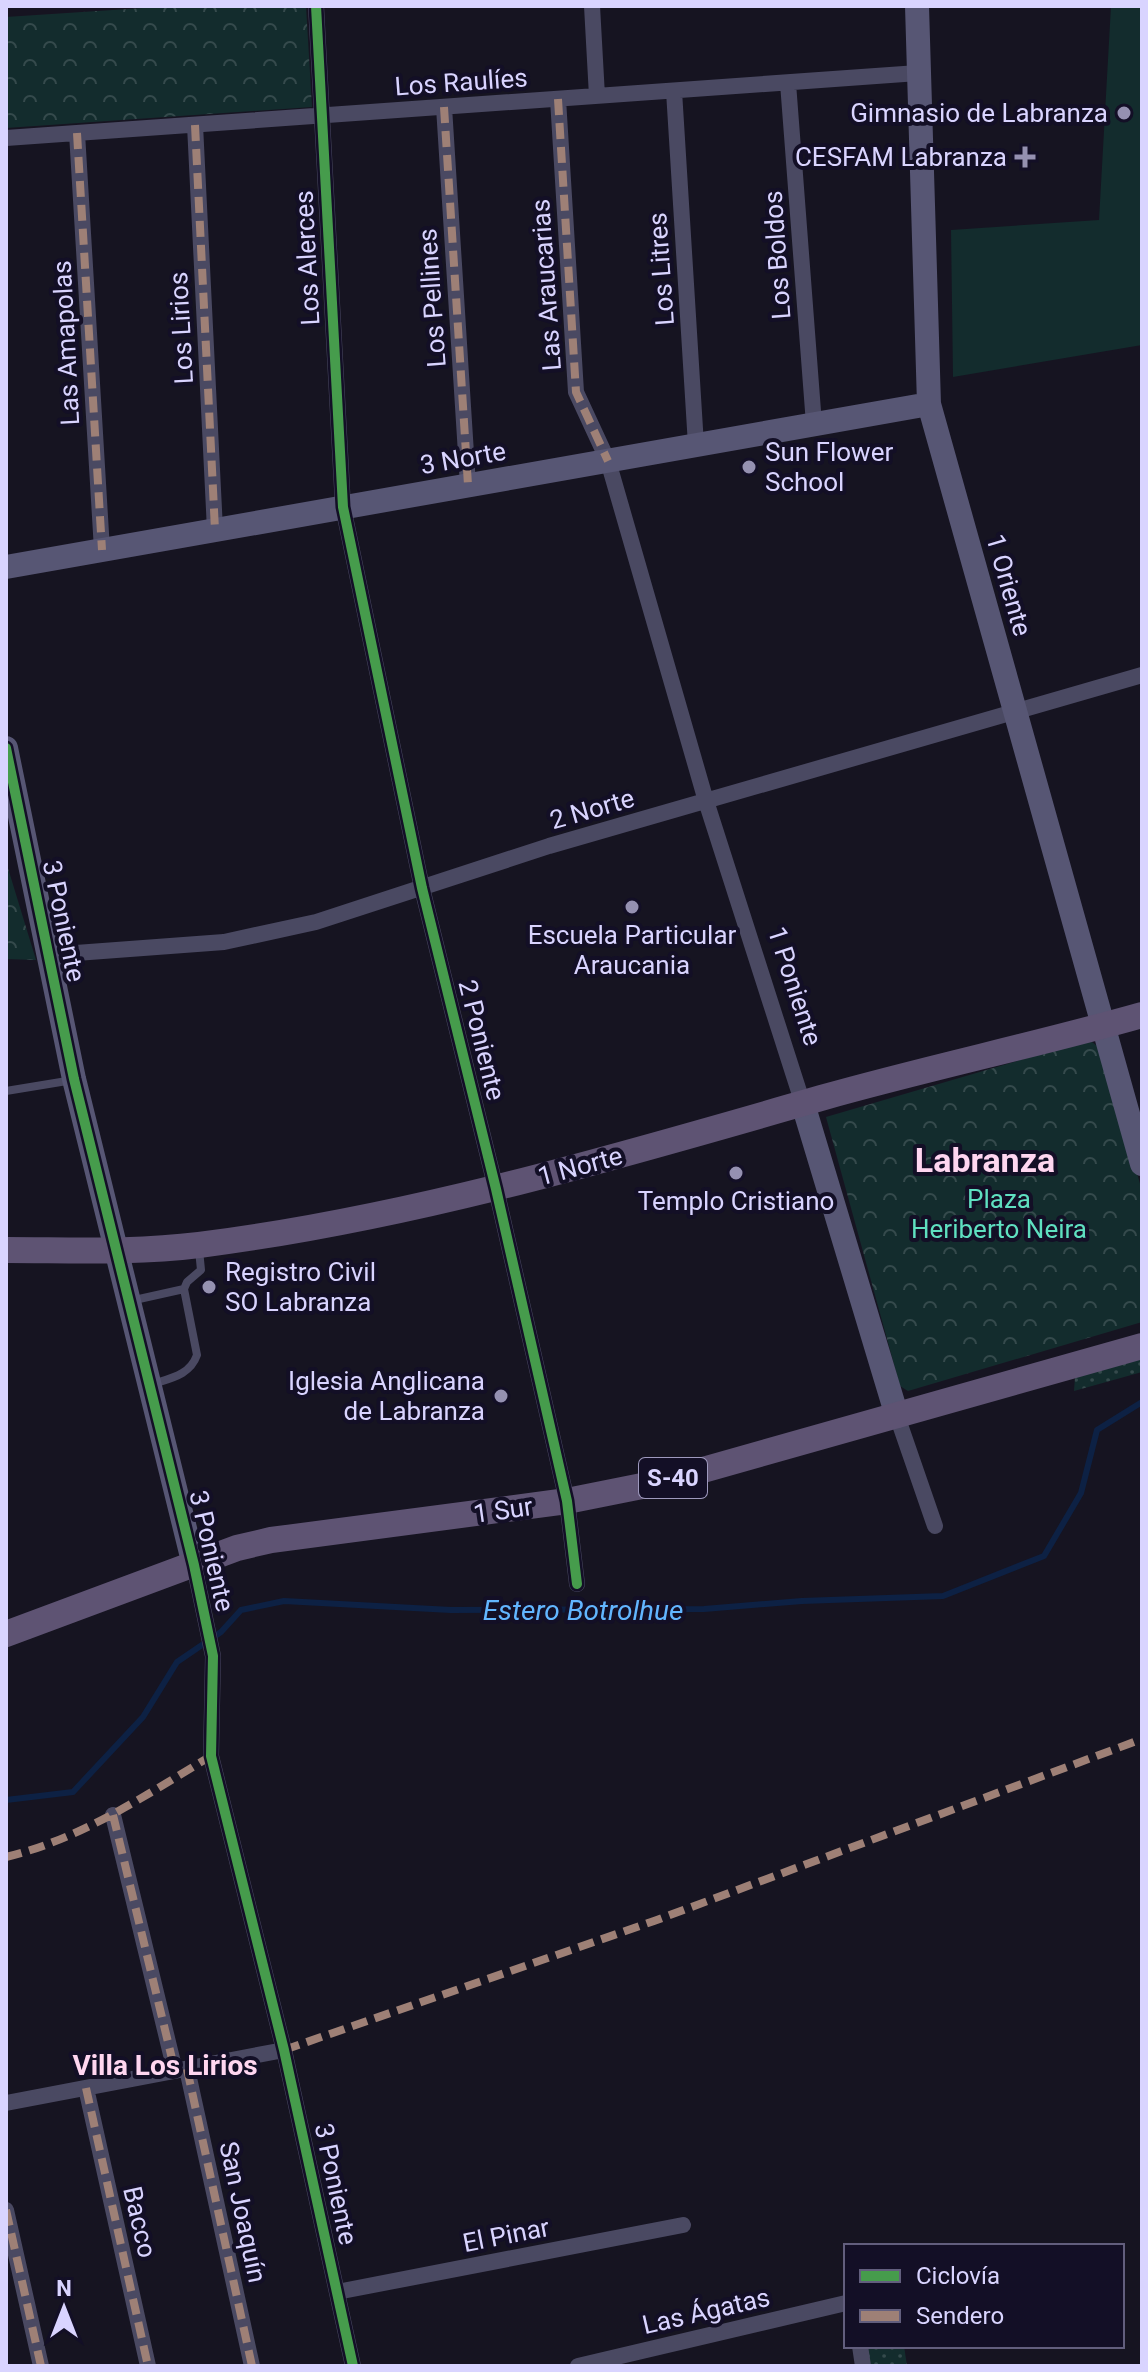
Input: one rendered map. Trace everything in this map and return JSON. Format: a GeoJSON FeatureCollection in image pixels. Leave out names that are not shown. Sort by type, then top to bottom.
{"type":"FeatureCollection","features":[{"type":"Feature","properties":{"kind":"main road","name":"1 Norte"},"geometry":{"type":"LineString","coordinates":[[6,1250],[115,1251],[198,1245],[344,1221],[496,1189],[1142,1015]]}},
{"type":"Feature","properties":{"kind":"main road","name":"1 Sur"},"geometry":{"type":"LineString","coordinates":[[6,1634],[237,1548],[271,1540],[567,1501],[657,1483],[1142,1346]]}},
{"type":"Feature","properties":{"kind":"street","name":"Los Alerces"},"geometry":{"type":"LineString","coordinates":[[316,6],[343,507]]}},
{"type":"Feature","properties":{"kind":"street"},"geometry":{"type":"LineString","coordinates":[[592,6],[597,96]]}},
{"type":"Feature","properties":{"kind":"street","name":"1 Oriente"},"geometry":{"type":"LineString","coordinates":[[917,6],[929,404],[1142,1164]]}},
{"type":"Feature","properties":{"kind":"street","name":"Los Raulíes"},"geometry":{"type":"LineString","coordinates":[[6,138],[918,73]]}},
{"type":"Feature","properties":{"kind":"street","name":"Los Boldos"},"geometry":{"type":"LineString","coordinates":[[788,83],[814,424]]}},
{"type":"Feature","properties":{"kind":"street","name":"Los Litres"},"geometry":{"type":"LineString","coordinates":[[674,91],[696,445]]}},
{"type":"Feature","properties":{"kind":"street","name":"Las Araucarias"},"geometry":{"type":"LineString","coordinates":[[558,99],[576,392],[608,461]]}},
{"type":"Feature","properties":{"kind":"street","name":"Los Pellines"},"geometry":{"type":"LineString","coordinates":[[444,107],[468,485]]}},
{"type":"Feature","properties":{"kind":"street","name":"Los Lirios"},"geometry":{"type":"LineString","coordinates":[[195,125],[215,530]]}},
{"type":"Feature","properties":{"kind":"street","name":"Las Amapolas"},"geometry":{"type":"LineString","coordinates":[[77,133],[102,550]]}},
{"type":"Feature","properties":{"kind":"street","name":"3 Norte"},"geometry":{"type":"LineString","coordinates":[[6,567],[929,404]]}},
{"type":"Feature","properties":{"kind":"street","name":"1 Poniente"},"geometry":{"type":"LineString","coordinates":[[608,461],[706,801],[803,1104],[897,1416],[935,1526]]}},
{"type":"Feature","properties":{"kind":"street","name":"2 Poniente"},"geometry":{"type":"LineString","coordinates":[[343,507],[422,888],[496,1189],[567,1501],[577,1584]]}},
{"type":"Feature","properties":{"kind":"street","name":"2 Norte"},"geometry":{"type":"LineString","coordinates":[[49,955],[224,942],[316,922],[549,846],[1142,675]]}},
{"type":"Feature","properties":{"kind":"street","name":"3 Poniente"},"geometry":{"type":"LineString","coordinates":[[6,748],[74,1079],[194,1565],[213,1656],[211,1756],[284,2050],[353,2366]]}},
{"type":"Feature","properties":{"kind":"street","name":"San Joaquín"},"geometry":{"type":"LineString","coordinates":[[113,1815],[181,2070],[252,2366]]}},
{"type":"Feature","properties":{"kind":"street"},"geometry":{"type":"LineString","coordinates":[[6,2103],[284,2050]]}},
{"type":"Feature","properties":{"kind":"street","name":"Bacco"},"geometry":{"type":"LineString","coordinates":[[86,2088],[148,2366]]}},
{"type":"Feature","properties":{"kind":"street"},"geometry":{"type":"LineString","coordinates":[[6,2210],[41,2366]]}},
{"type":"Feature","properties":{"kind":"street","name":"El Pinar"},"geometry":{"type":"LineString","coordinates":[[337,2292],[683,2225]]}},
{"type":"Feature","properties":{"kind":"street","name":"Las Ágatas"},"geometry":{"type":"LineString","coordinates":[[578,2366],[844,2303]]}},
{"type":"Feature","properties":{"kind":"lane"},"geometry":{"type":"LineString","coordinates":[[6,1091],[74,1079]]}},
{"type":"Feature","properties":{"kind":"lane"},"geometry":{"type":"LineString","coordinates":[[149,1386],[184,1373],[197,1355],[184,1289],[202,1266],[198,1245]]}},
{"type":"Feature","properties":{"kind":"lane"},"geometry":{"type":"LineString","coordinates":[[128,1301],[184,1289]]}},
{"type":"Feature","properties":{"kind":"green space"},"geometry":{"type":"Polygon","coordinates":[[[174,6],[306,6],[312,107],[6,128],[6,17],[174,6]]]}},
{"type":"Feature","properties":{"kind":"green space","name":"Gimnasio de Labranza"},"geometry":{"type":"Polygon","coordinates":[[[1111,6],[1142,6],[1142,345],[953,377],[951,230],[1099,220],[1111,6]]]}},
{"type":"Feature","properties":{"kind":"green space"},"geometry":{"type":"Polygon","coordinates":[[[7,865],[36,960],[6,959],[7,865]]]}},
{"type":"Feature","properties":{"kind":"green space","name":"Plaza Heriberto Neira"},"geometry":{"type":"Polygon","coordinates":[[[1089,1040],[1103,1050],[1142,1191],[1142,1322],[908,1391],[900,1386],[826,1117],[1089,1040]]]}},
{"type":"Feature","properties":{"kind":"green space"},"geometry":{"type":"Polygon","coordinates":[[[1142,1355],[1142,1372],[1074,1391],[1075,1377],[1142,1355]]]}},
{"type":"Feature","properties":{"kind":"green space"},"geometry":{"type":"Polygon","coordinates":[[[865,2348],[904,2348],[907,2366],[868,2366],[865,2348]]]}},
{"type":"Feature","properties":{"kind":"waterway","name":"Estero Botrolhue"},"geometry":{"type":"LineString","coordinates":[[6,1800],[73,1792],[143,1717],[177,1662],[221,1632],[241,1610],[284,1601],[451,1610],[704,1609],[802,1601],[943,1596],[1044,1556],[1081,1493],[1097,1430],[1142,1402]]}},
{"type":"Feature","properties":{"kind":"marked path"},"geometry":{"type":"LineString","coordinates":[[558,99],[576,392],[608,461]]}},
{"type":"Feature","properties":{"kind":"marked path"},"geometry":{"type":"LineString","coordinates":[[444,107],[468,485]]}},
{"type":"Feature","properties":{"kind":"marked path"},"geometry":{"type":"LineString","coordinates":[[195,125],[215,530]]}},
{"type":"Feature","properties":{"kind":"marked path"},"geometry":{"type":"LineString","coordinates":[[77,133],[102,550]]}},
{"type":"Feature","properties":{"kind":"marked path"},"geometry":{"type":"LineString","coordinates":[[284,2050],[654,1921],[1142,1739]]}},
{"type":"Feature","properties":{"kind":"marked path"},"geometry":{"type":"LineString","coordinates":[[6,1857],[87,1827],[211,1756]]}},
{"type":"Feature","properties":{"kind":"marked path"},"geometry":{"type":"LineString","coordinates":[[113,1815],[175,2071]]}},
{"type":"Feature","properties":{"kind":"marked path"},"geometry":{"type":"LineString","coordinates":[[187,2069],[252,2366]]}},
{"type":"Feature","properties":{"kind":"marked path"},"geometry":{"type":"LineString","coordinates":[[86,2088],[148,2366]]}},
{"type":"Feature","properties":{"kind":"marked path"},"geometry":{"type":"LineString","coordinates":[[6,2210],[41,2366]]}},
{"type":"Feature","properties":{"kind":"cycle path"},"geometry":{"type":"LineString","coordinates":[[316,6],[343,507],[422,888],[496,1189],[567,1501],[577,1584]]}},
{"type":"Feature","properties":{"kind":"cycle path"},"geometry":{"type":"LineString","coordinates":[[6,748],[74,1079],[194,1565],[213,1656],[211,1756],[284,2050],[353,2366]]}},
{"type":"Feature","properties":{"kind":"place","name":"Gimnasio de Labranza"},"geometry":{"type":"Point","coordinates":[1124,113]}},
{"type":"Feature","properties":{"kind":"place","name":"CESFAM Labranza"},"geometry":{"type":"Point","coordinates":[1025,157]}},
{"type":"Feature","properties":{"kind":"place","name":"Sun Flower School"},"geometry":{"type":"Point","coordinates":[749,467]}},
{"type":"Feature","properties":{"kind":"place","name":"Escuela Particular Araucania"},"geometry":{"type":"Point","coordinates":[632,907]}},
{"type":"Feature","properties":{"kind":"place","name":"Templo Cristiano"},"geometry":{"type":"Point","coordinates":[736,1173]}},
{"type":"Feature","properties":{"kind":"place","name":"Registro Civil SO Labranza"},"geometry":{"type":"Point","coordinates":[209,1287]}},
{"type":"Feature","properties":{"kind":"place","name":"Iglesia Anglicana de Labranza"},"geometry":{"type":"Point","coordinates":[501,1396]}},
{"type":"Feature","properties":{"kind":"district","name":"Labranza"},"geometry":{"type":"Point","coordinates":[985,1160]}},
{"type":"Feature","properties":{"kind":"district","name":"Villa Los Lirios"},"geometry":{"type":"Point","coordinates":[165,2065]}}]}
